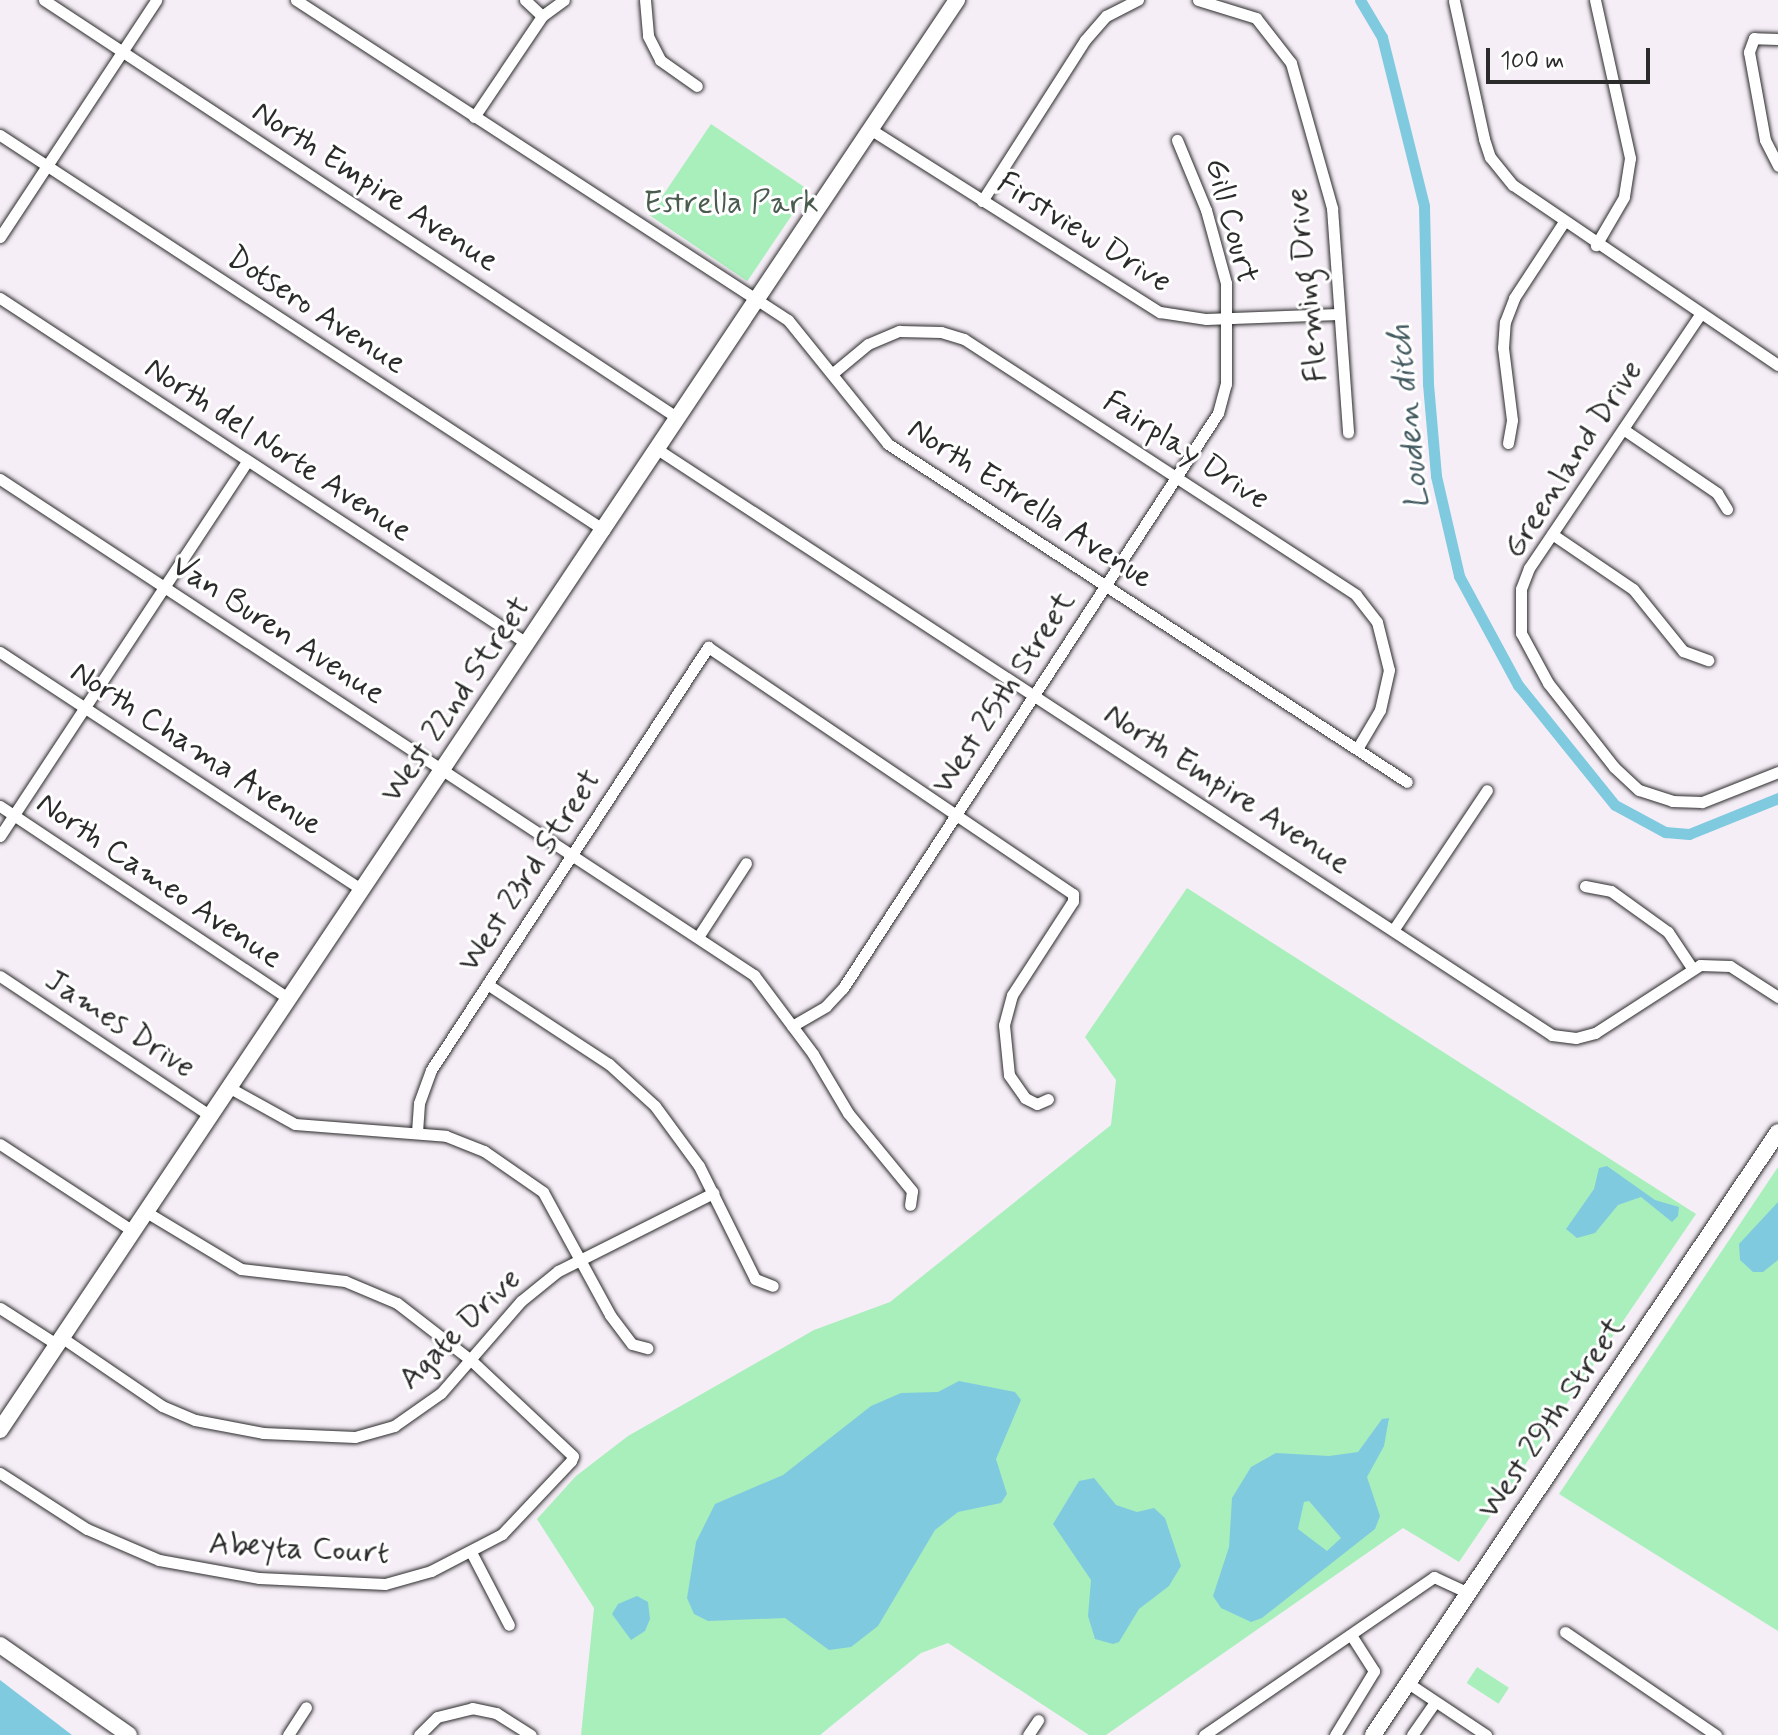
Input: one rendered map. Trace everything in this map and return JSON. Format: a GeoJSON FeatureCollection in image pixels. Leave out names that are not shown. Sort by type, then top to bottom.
{"type":"FeatureCollection","features":[{"type":"Feature","properties":{"kind":"street","name":"North Empire Avenue"},"geometry":{"type":"LineString","coordinates":[[44,0],[678,418]]}},
{"type":"Feature","properties":{"kind":"street"},"geometry":{"type":"LineString","coordinates":[[0,237],[156,0]]}},
{"type":"Feature","properties":{"kind":"street","name":"North Estrella Avenue"},"geometry":{"type":"LineString","coordinates":[[296,0],[788,320],[888,444],[1407,782]]}},
{"type":"Feature","properties":{"kind":"street"},"geometry":{"type":"LineString","coordinates":[[525,0],[542,16]]}},
{"type":"Feature","properties":{"kind":"street"},"geometry":{"type":"LineString","coordinates":[[474,117],[542,16],[564,0]]}},
{"type":"Feature","properties":{"kind":"street"},"geometry":{"type":"LineString","coordinates":[[645,0],[648,36],[660,60],[670,73],[697,86]]}},
{"type":"Feature","properties":{"kind":"street","name":"West 22nd Street"},"geometry":{"type":"LineString","coordinates":[[0,1430],[957,0]]}},
{"type":"Feature","properties":{"kind":"street"},"geometry":{"type":"LineString","coordinates":[[982,201],[1085,40],[1106,16],[1138,0]]}},
{"type":"Feature","properties":{"kind":"street","name":"Fleming Drive"},"geometry":{"type":"LineString","coordinates":[[1198,0],[1256,18],[1291,63],[1332,208],[1348,432]]}},
{"type":"Feature","properties":{"kind":"street"},"geometry":{"type":"LineString","coordinates":[[1595,0],[1630,158],[1624,197],[1596,245]]}},
{"type":"Feature","properties":{"kind":"street"},"geometry":{"type":"LineString","coordinates":[[1454,1],[1490,157],[1513,185],[1563,223],[1778,365]]}},
{"type":"Feature","properties":{"kind":"street"},"geometry":{"type":"LineString","coordinates":[[1778,39],[1751,40],[1755,100],[1770,156],[1778,166]]}},
{"type":"Feature","properties":{"kind":"street","name":"Firstview Drive"},"geometry":{"type":"LineString","coordinates":[[870,129],[1160,312],[1225,318],[1338,314]]}},
{"type":"Feature","properties":{"kind":"street","name":"Dotsero Avenue"},"geometry":{"type":"LineString","coordinates":[[0,135],[604,530]]}},
{"type":"Feature","properties":{"kind":"street","name":"Gill Court"},"geometry":{"type":"LineString","coordinates":[[1177,140],[1187,155],[1224,274],[1225,318]]}},
{"type":"Feature","properties":{"kind":"street"},"geometry":{"type":"LineString","coordinates":[[1508,443],[1512,420],[1503,348],[1505,322],[1514,298],[1563,223]]}},
{"type":"Feature","properties":{"kind":"street","name":"North del Norte Avenue"},"geometry":{"type":"LineString","coordinates":[[0,298],[528,644]]}},
{"type":"Feature","properties":{"kind":"street","name":"Greenland Drive"},"geometry":{"type":"LineString","coordinates":[[1701,313],[1523,579],[1521,633],[1528,655],[1627,782],[1663,799],[1702,802],[1778,772]]}},
{"type":"Feature","properties":{"kind":"street","name":"West 25th Street"},"geometry":{"type":"LineString","coordinates":[[792,1026],[834,999],[1177,476],[1222,402],[1225,318]]}},
{"type":"Feature","properties":{"kind":"street","name":"Fairplay Drive"},"geometry":{"type":"LineString","coordinates":[[833,373],[859,350],[888,334],[941,332],[981,348],[1343,585],[1368,608],[1384,637],[1388,685],[1357,749]]}},
{"type":"Feature","properties":{"kind":"street"},"geometry":{"type":"LineString","coordinates":[[1623,429],[1717,493],[1727,509]]}},
{"type":"Feature","properties":{"kind":"street","name":"North Empire Avenue"},"geometry":{"type":"LineString","coordinates":[[657,449],[1394,929],[1516,1014],[1566,1038],[1595,1033],[1692,968]]}},
{"type":"Feature","properties":{"kind":"street"},"geometry":{"type":"LineString","coordinates":[[0,836],[247,462]]}},
{"type":"Feature","properties":{"kind":"street","name":"Van Buren Avenue"},"geometry":{"type":"LineString","coordinates":[[0,479],[754,975],[792,1026],[848,1113],[912,1191],[910,1205]]}},
{"type":"Feature","properties":{"kind":"street"},"geometry":{"type":"LineString","coordinates":[[1552,534],[1633,589],[1683,651],[1708,660]]}},
{"type":"Feature","properties":{"kind":"street","name":"West 23rd Street"},"geometry":{"type":"LineString","coordinates":[[417,1132],[419,1103],[431,1070],[708,647],[955,815]]}},
{"type":"Feature","properties":{"kind":"street","name":"North Chama Avenue"},"geometry":{"type":"LineString","coordinates":[[0,652],[363,890]]}},
{"type":"Feature","properties":{"kind":"street"},"geometry":{"type":"LineString","coordinates":[[1394,929],[1487,790]]}},
{"type":"Feature","properties":{"kind":"street","name":"North Cameo Avenue"},"geometry":{"type":"LineString","coordinates":[[0,806],[289,999]]}},
{"type":"Feature","properties":{"kind":"street"},"geometry":{"type":"LineString","coordinates":[[955,815],[1074,897],[1017,986],[1004,1025],[1009,1075],[1025,1098],[1037,1104],[1048,1099]]}},
{"type":"Feature","properties":{"kind":"street"},"geometry":{"type":"LineString","coordinates":[[698,937],[746,863]]}},
{"type":"Feature","properties":{"kind":"street"},"geometry":{"type":"LineString","coordinates":[[1585,886],[1611,891],[1668,932],[1692,968],[1730,966],[1778,997]]}},
{"type":"Feature","properties":{"kind":"street","name":"James Drive"},"geometry":{"type":"LineString","coordinates":[[0,976],[211,1116]]}},
{"type":"Feature","properties":{"kind":"street"},"geometry":{"type":"LineString","coordinates":[[487,984],[595,1054],[636,1087],[685,1145],[713,1193],[755,1279],[773,1286]]}},
{"type":"Feature","properties":{"kind":"street"},"geometry":{"type":"LineString","coordinates":[[230,1088],[295,1124],[417,1132],[467,1142],[536,1185],[625,1336],[647,1348]]}},
{"type":"Feature","properties":{"kind":"street","name":"West 29th Street"},"geometry":{"type":"LineString","coordinates":[[1373,1735],[1778,1132]]}},
{"type":"Feature","properties":{"kind":"street"},"geometry":{"type":"LineString","coordinates":[[0,1144],[133,1231]]}},
{"type":"Feature","properties":{"kind":"street","name":"Agate Drive"},"geometry":{"type":"LineString","coordinates":[[0,1308],[176,1413],[229,1428],[278,1434],[355,1437],[394,1426],[441,1393],[530,1293],[580,1258],[713,1193]]}},
{"type":"Feature","properties":{"kind":"street"},"geometry":{"type":"LineString","coordinates":[[146,1212],[241,1269],[270,1276],[329,1278],[378,1292],[472,1361]]}},
{"type":"Feature","properties":{"kind":"street","name":"Abeyta Court"},"geometry":{"type":"LineString","coordinates":[[0,1473],[109,1540],[193,1569],[385,1584],[471,1552],[524,1516],[573,1456],[472,1361]]}},
{"type":"Feature","properties":{"kind":"street"},"geometry":{"type":"LineString","coordinates":[[471,1552],[509,1625]]}},
{"type":"Feature","properties":{"kind":"street"},"geometry":{"type":"LineString","coordinates":[[1204,1735],[1434,1577],[1468,1593]]}},
{"type":"Feature","properties":{"kind":"street"},"geometry":{"type":"LineString","coordinates":[[1565,1632],[1709,1733]]}},
{"type":"Feature","properties":{"kind":"street"},"geometry":{"type":"LineString","coordinates":[[1335,1735],[1374,1671],[1351,1635]]}},
{"type":"Feature","properties":{"kind":"street"},"geometry":{"type":"LineString","coordinates":[[0,1645],[129,1735]]}},
{"type":"Feature","properties":{"kind":"street"},"geometry":{"type":"LineString","coordinates":[[1408,1683],[1486,1735]]}},
{"type":"Feature","properties":{"kind":"street"},"geometry":{"type":"LineString","coordinates":[[1412,1735],[1435,1702]]}},
{"type":"Feature","properties":{"kind":"street"},"geometry":{"type":"LineString","coordinates":[[288,1735],[306,1707]]}},
{"type":"Feature","properties":{"kind":"street"},"geometry":{"type":"LineString","coordinates":[[419,1735],[437,1717],[472,1708],[496,1713],[531,1735]]}},
{"type":"Feature","properties":{"kind":"street"},"geometry":{"type":"LineString","coordinates":[[1028,1735],[1038,1720]]}},
{"type":"Feature","properties":{"kind":"green space","name":"Estrella Park"},"geometry":{"type":"Polygon","coordinates":[[[711,124],[809,190],[747,281],[649,215],[711,124]]]}},
{"type":"Feature","properties":{"kind":"green space"},"geometry":{"type":"Polygon","coordinates":[[[1187,888],[1696,1214],[1459,1562],[1403,1528],[1106,1735],[1089,1735],[948,1643],[921,1653],[820,1735],[581,1735],[594,1608],[537,1519],[576,1476],[628,1436],[814,1330],[890,1302],[1111,1125],[1116,1080],[1085,1037],[1187,888]]]}},
{"type":"Feature","properties":{"kind":"green space"},"geometry":{"type":"Polygon","coordinates":[[[1778,1167],[1778,1631],[1559,1494],[1778,1167]]]}},
{"type":"Feature","properties":{"kind":"green space"},"geometry":{"type":"Polygon","coordinates":[[[1477,1667],[1509,1688],[1499,1704],[1467,1683],[1477,1667]]]}},
{"type":"Feature","properties":{"kind":"water"},"geometry":{"type":"Polygon","coordinates":[[[1607,1166],[1655,1200],[1679,1207],[1678,1216],[1672,1222],[1641,1197],[1618,1205],[1595,1233],[1577,1238],[1566,1229],[1594,1189],[1599,1168],[1607,1166]]]}},
{"type":"Feature","properties":{"kind":"water"},"geometry":{"type":"Polygon","coordinates":[[[1778,1202],[1778,1260],[1763,1272],[1753,1272],[1740,1260],[1739,1244],[1778,1202]]]}},
{"type":"Feature","properties":{"kind":"water"},"geometry":{"type":"Polygon","coordinates":[[[959,1381],[1015,1392],[1021,1400],[996,1459],[1007,1494],[1001,1503],[958,1512],[935,1530],[878,1626],[851,1647],[829,1650],[785,1618],[708,1621],[694,1614],[687,1598],[696,1542],[715,1504],[783,1475],[871,1406],[901,1393],[938,1392],[959,1381]]]}},
{"type":"Feature","properties":{"kind":"water"},"geometry":{"type":"Polygon","coordinates":[[[1389,1418],[1384,1446],[1367,1477],[1380,1516],[1375,1529],[1262,1618],[1251,1622],[1221,1608],[1213,1596],[1229,1547],[1232,1498],[1251,1467],[1276,1453],[1329,1456],[1358,1452],[1382,1419],[1389,1418]],[[1309,1501],[1304,1502],[1298,1529],[1327,1551],[1341,1538],[1309,1501]]]}},
{"type":"Feature","properties":{"kind":"water"},"geometry":{"type":"Polygon","coordinates":[[[1094,1478],[1116,1505],[1137,1512],[1154,1508],[1165,1518],[1181,1566],[1169,1586],[1139,1609],[1119,1642],[1113,1644],[1095,1639],[1088,1616],[1091,1580],[1053,1524],[1079,1481],[1094,1478]]]}},
{"type":"Feature","properties":{"kind":"water"},"geometry":{"type":"Polygon","coordinates":[[[637,1596],[648,1602],[650,1619],[645,1631],[631,1640],[612,1614],[618,1604],[637,1596]]]}},
{"type":"Feature","properties":{"kind":"water"},"geometry":{"type":"Polygon","coordinates":[[[0,1680],[72,1735],[0,1735],[0,1680]]]}},
{"type":"Feature","properties":{"kind":"waterway","name":"Louden ditch"},"geometry":{"type":"LineString","coordinates":[[1360,0],[1382,37],[1424,206],[1428,384],[1436,476],[1459,576],[1518,685],[1615,805],[1665,832],[1689,834],[1778,798]]}}]}
